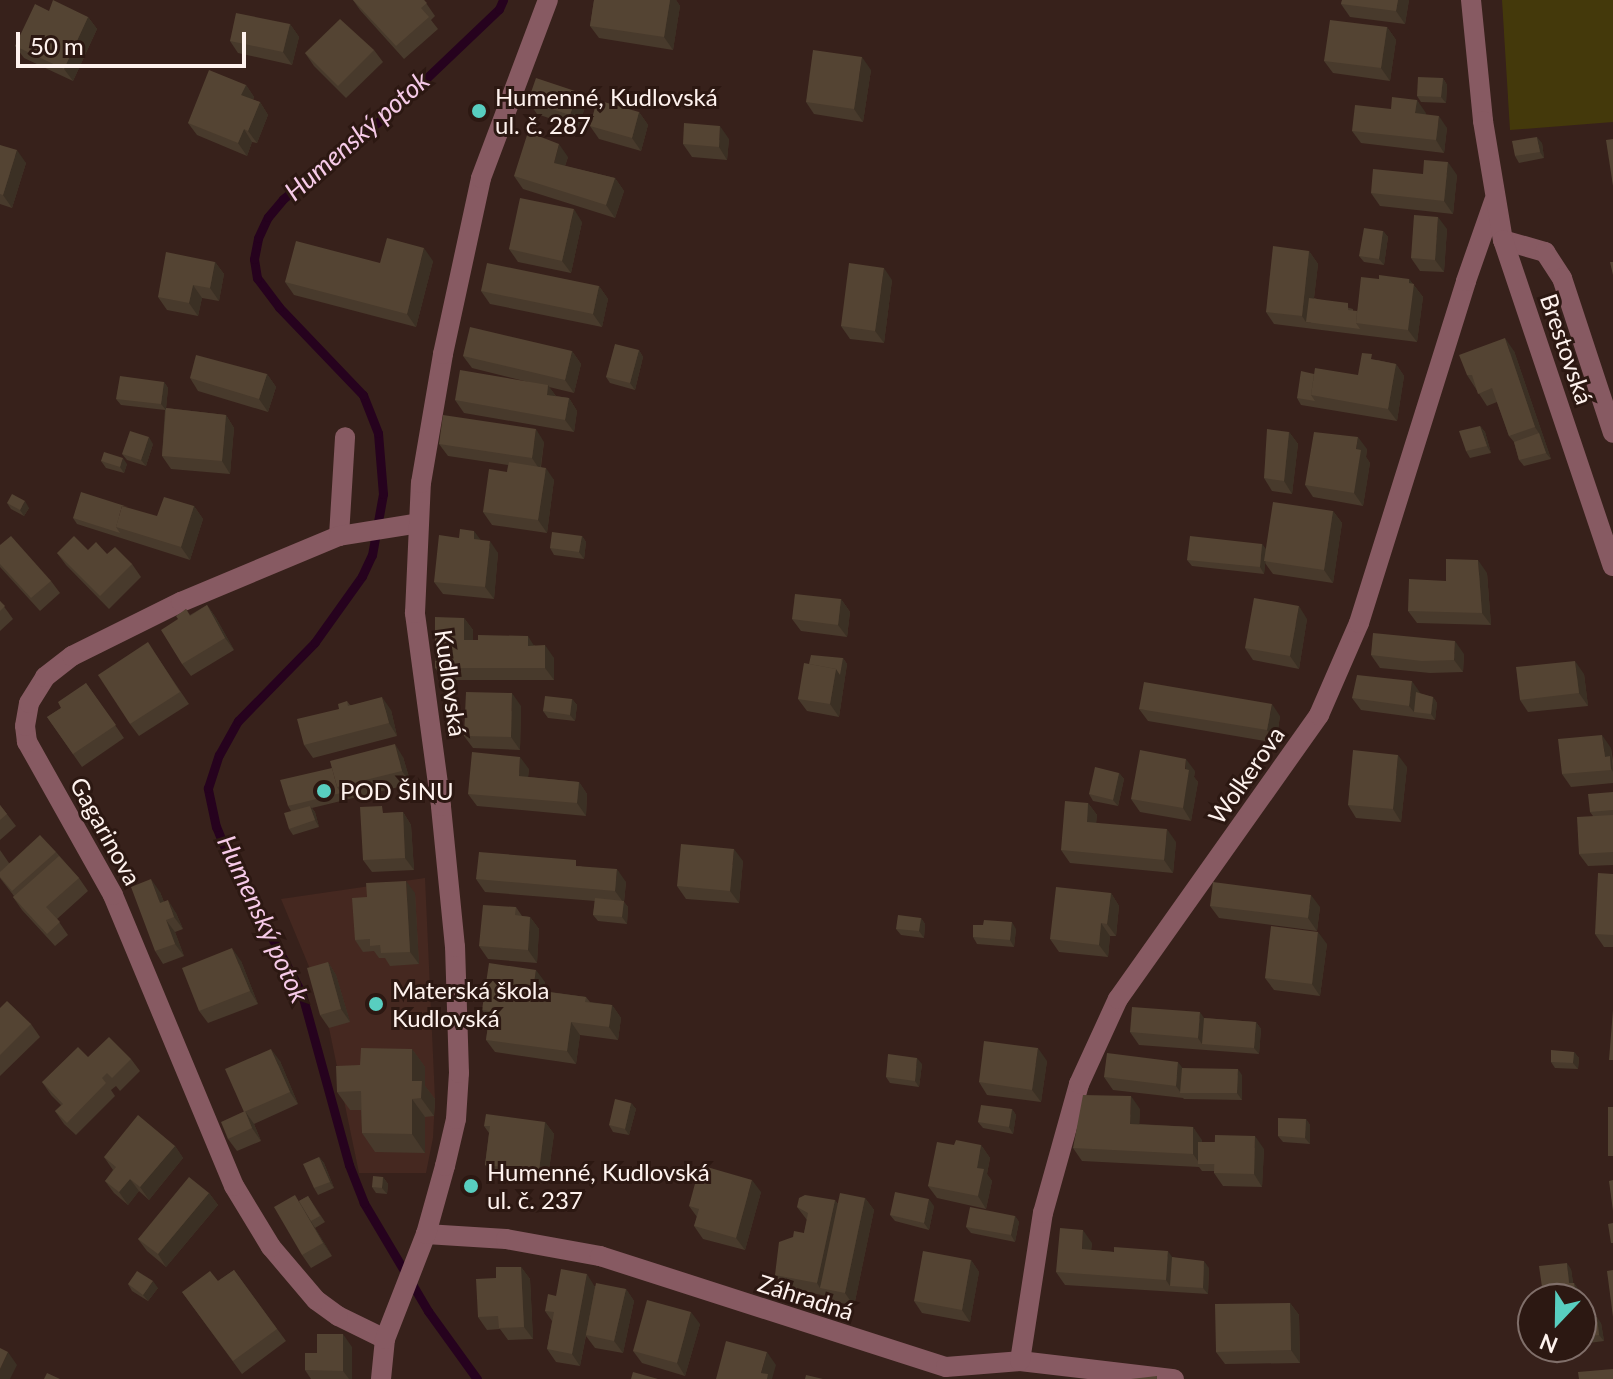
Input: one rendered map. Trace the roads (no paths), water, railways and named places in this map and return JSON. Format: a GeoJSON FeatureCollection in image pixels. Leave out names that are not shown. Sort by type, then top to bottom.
{"type":"FeatureCollection","features":[{"type":"Feature","properties":{"kind":"street","name":"Kudlovská"},"geometry":{"type":"LineString","coordinates":[[381,1379],[385,1339],[426,1234],[456,1119],[459,1073],[457,971],[415,613],[408,524],[421,483],[441,368],[481,178],[548,0]]}},
{"type":"Feature","properties":{"kind":"street","name":"Brestovská"},"geometry":{"type":"LineString","coordinates":[[1471,0],[1494,201],[1503,240],[1613,566]]}},
{"type":"Feature","properties":{"kind":"street","name":"Wolkerova"},"geometry":{"type":"LineString","coordinates":[[1020,1361],[1043,1213],[1079,1084],[1118,999],[1319,715],[1359,623],[1494,201]]}},
{"type":"Feature","properties":{"kind":"street","name":"Brestovská"},"geometry":{"type":"LineString","coordinates":[[1503,240],[1545,252],[1562,278],[1613,433]]}},
{"type":"Feature","properties":{"kind":"street"},"geometry":{"type":"LineString","coordinates":[[345,437],[348,533]]}},
{"type":"Feature","properties":{"kind":"street","name":"Gagarinova"},"geometry":{"type":"LineString","coordinates":[[385,1339],[338,1316],[316,1300],[271,1247],[234,1186],[113,895],[27,742],[25,726],[29,703],[45,677],[72,656],[181,602],[348,533],[408,524]]}},
{"type":"Feature","properties":{"kind":"street","name":"Záhradná"},"geometry":{"type":"LineString","coordinates":[[426,1234],[506,1239],[600,1256],[946,1367],[1020,1361],[1174,1379]]}},
{"type":"Feature","properties":{"kind":"waterway","name":"Humenský potok"},"geometry":{"type":"LineString","coordinates":[[477,1379],[428,1311],[364,1203],[349,1165],[302,994],[228,856],[216,827],[208,788],[219,755],[238,721],[315,642],[362,576],[372,555],[383,494],[378,433],[363,395],[279,307],[257,278],[254,259],[258,238],[268,217],[283,199],[393,110],[499,9],[503,0]]}},
{"type":"Feature","properties":{"kind":"place","name":"Humenné, Kudlovská ul. č. 287"},"geometry":{"type":"Point","coordinates":[479,111]}},
{"type":"Feature","properties":{"kind":"place","name":"POD ŠINU"},"geometry":{"type":"Point","coordinates":[324,791]}},
{"type":"Feature","properties":{"kind":"place","name":"Materská škola Kudlovská"},"geometry":{"type":"Point","coordinates":[376,1004]}},
{"type":"Feature","properties":{"kind":"place","name":"Humenné, Kudlovská ul. č. 237"},"geometry":{"type":"Point","coordinates":[471,1186]}}]}
